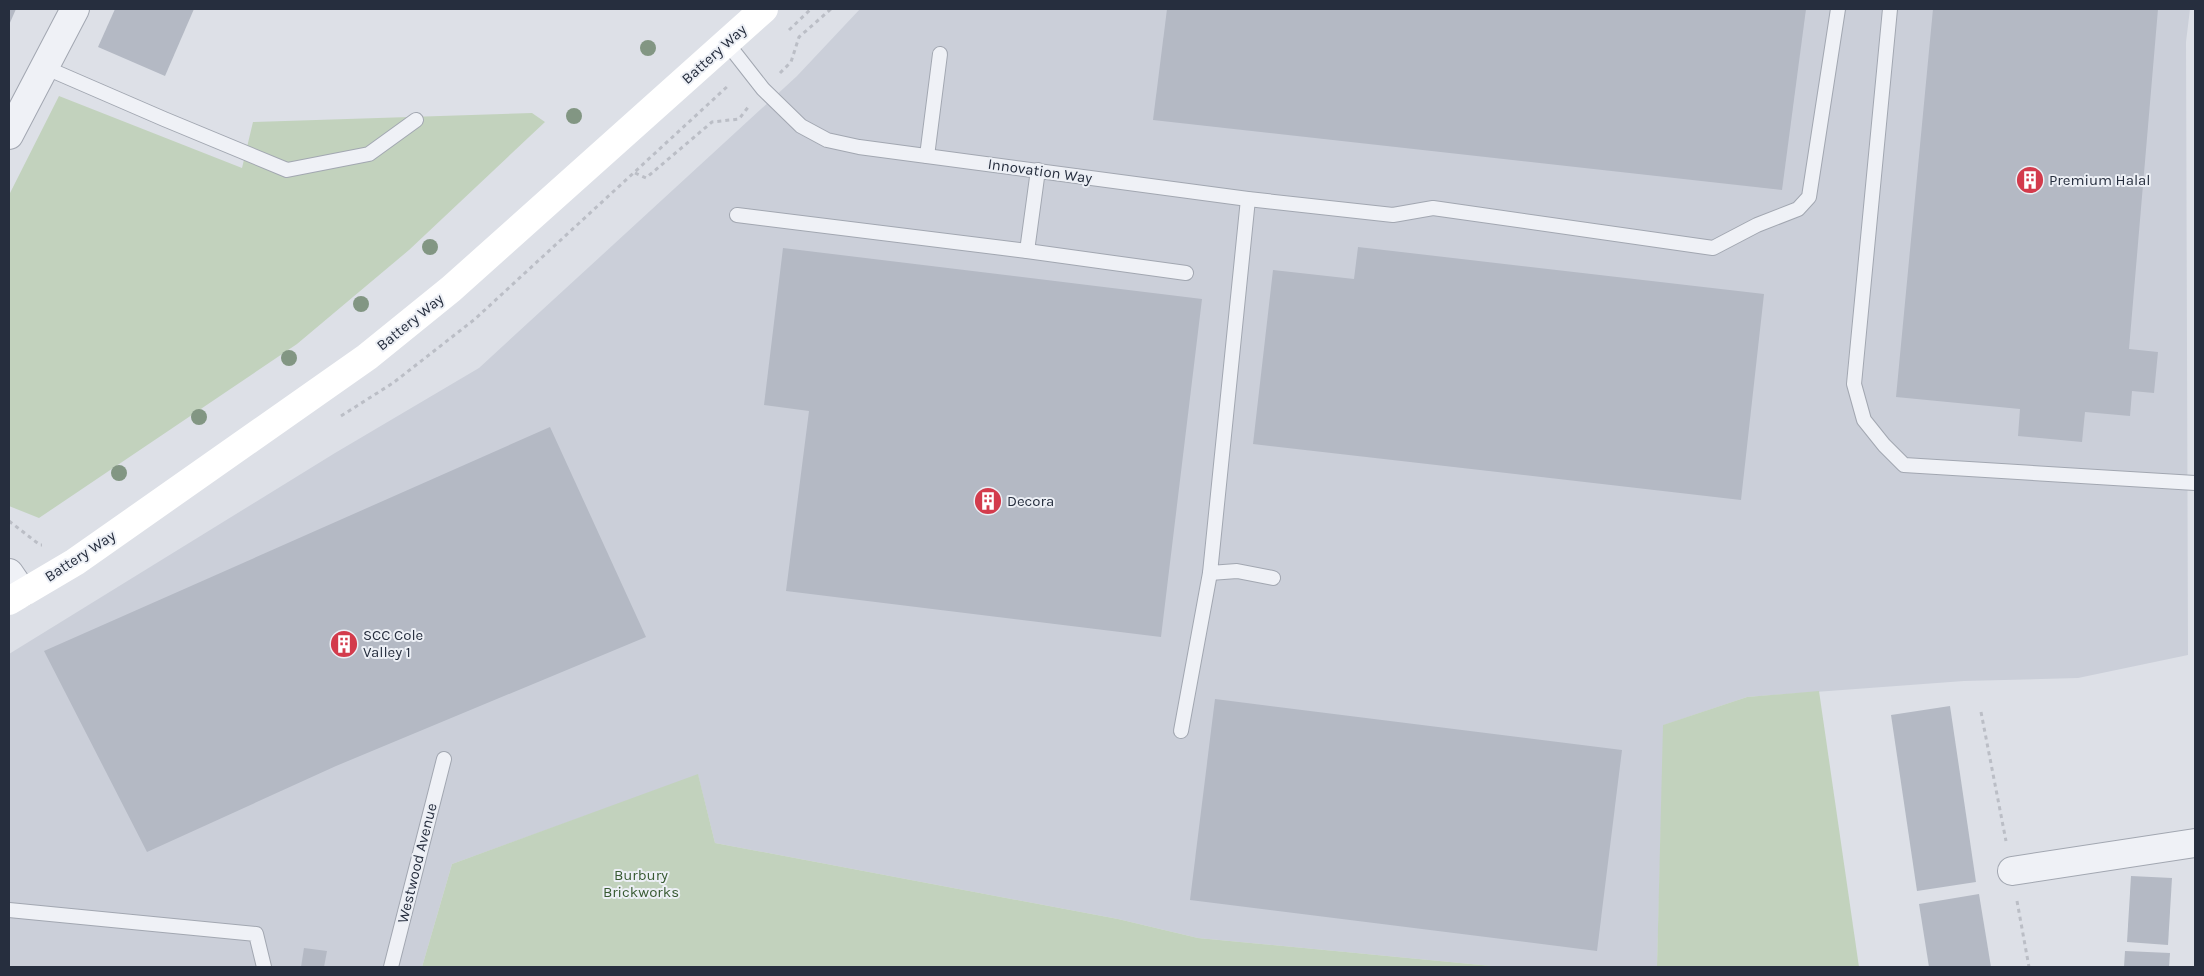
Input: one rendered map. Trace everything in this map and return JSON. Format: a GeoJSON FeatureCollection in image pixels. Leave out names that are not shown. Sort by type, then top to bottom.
{"type":"FeatureCollection","features":[{"type":"Feature","properties":{"kind":"street"},"geometry":{"type":"LineString","coordinates":[[9,134],[75,9]]}},
{"type":"Feature","properties":{"kind":"street","name":"Battery Way"},"geometry":{"type":"LineString","coordinates":[[13,589],[75,562],[367,357],[451,289],[764,9]]}},
{"type":"Feature","properties":{"kind":"street"},"geometry":{"type":"LineString","coordinates":[[2012,871],[2195,843]]}},
{"type":"Feature","properties":{"kind":"lane","name":"Innovation Way"},"geometry":{"type":"LineString","coordinates":[[727,43],[763,89],[801,126],[828,140],[859,147],[1248,199],[1393,215],[1433,208],[1713,248],[1757,225],[1798,209],[1809,197],[1838,9]]}},
{"type":"Feature","properties":{"kind":"lane"},"geometry":{"type":"LineString","coordinates":[[1890,9],[1854,384],[1864,420],[1884,445],[1904,464],[2195,483]]}},
{"type":"Feature","properties":{"kind":"lane"},"geometry":{"type":"LineString","coordinates":[[927,156],[940,54]]}},
{"type":"Feature","properties":{"kind":"lane"},"geometry":{"type":"LineString","coordinates":[[44,67],[287,170],[369,154],[416,120]]}},
{"type":"Feature","properties":{"kind":"lane"},"geometry":{"type":"LineString","coordinates":[[1027,251],[1038,170]]}},
{"type":"Feature","properties":{"kind":"lane"},"geometry":{"type":"LineString","coordinates":[[1181,732],[1210,573],[1248,199]]}},
{"type":"Feature","properties":{"kind":"lane"},"geometry":{"type":"LineString","coordinates":[[737,215],[1186,272]]}},
{"type":"Feature","properties":{"kind":"lane"},"geometry":{"type":"LineString","coordinates":[[1210,573],[1237,571],[1273,578]]}},
{"type":"Feature","properties":{"kind":"lane","name":"Westwood Avenue"},"geometry":{"type":"LineString","coordinates":[[391,967],[444,759]]}},
{"type":"Feature","properties":{"kind":"lane"},"geometry":{"type":"LineString","coordinates":[[9,910],[256,934],[264,967]]}},
{"type":"Feature","properties":{"kind":"path"},"geometry":{"type":"LineString","coordinates":[[783,35],[811,9]]}},
{"type":"Feature","properties":{"kind":"path"},"geometry":{"type":"LineString","coordinates":[[635,173],[646,178],[712,122],[738,118],[763,89],[791,62],[799,37],[831,9]]}},
{"type":"Feature","properties":{"kind":"path"},"geometry":{"type":"LineString","coordinates":[[393,383],[475,319],[747,68]]}},
{"type":"Feature","properties":{"kind":"path"},"geometry":{"type":"LineString","coordinates":[[9,521],[40,545],[49,541]]}},
{"type":"Feature","properties":{"kind":"shaded area"},"geometry":{"type":"Polygon","coordinates":[[[860,9],[2190,9],[2186,42],[2188,655],[2078,678],[1964,681],[1747,697],[1664,725],[1657,967],[1502,967],[1198,938],[1118,919],[715,843],[698,775],[452,864],[422,967],[9,967],[9,654],[335,453],[479,368],[797,76],[860,9]]]}},
{"type":"Feature","properties":{"kind":"green space"},"geometry":{"type":"Polygon","coordinates":[[[59,96],[242,168],[253,122],[532,113],[545,122],[409,250],[297,344],[39,518],[9,506],[9,195],[59,96]]]}},
{"type":"Feature","properties":{"kind":"green space"},"geometry":{"type":"Polygon","coordinates":[[[1819,691],[1859,967],[1657,967],[1663,725],[1747,697],[1819,691]]]}},
{"type":"Feature","properties":{"kind":"green space","name":"Burbury Brickworks"},"geometry":{"type":"Polygon","coordinates":[[[698,774],[715,843],[1118,919],[1198,938],[1502,967],[422,967],[452,864],[698,774]]]}},
{"type":"Feature","properties":{"kind":"building"},"geometry":{"type":"Polygon","coordinates":[[[9,9],[16,9],[9,25],[9,9]]]}},
{"type":"Feature","properties":{"kind":"building"},"geometry":{"type":"Polygon","coordinates":[[[115,9],[194,9],[165,76],[98,47],[115,9]]]}},
{"type":"Feature","properties":{"kind":"building"},"geometry":{"type":"Polygon","coordinates":[[[1167,9],[1806,9],[1782,190],[1153,120],[1167,9]]]}},
{"type":"Feature","properties":{"kind":"building","name":"Premium Halal"},"geometry":{"type":"Polygon","coordinates":[[[1933,9],[2158,9],[2129,349],[2158,352],[2154,393],[2132,391],[2130,416],[2085,412],[2082,442],[2018,436],[2020,409],[1896,397],[1933,9]]]}},
{"type":"Feature","properties":{"kind":"building"},"geometry":{"type":"Polygon","coordinates":[[[1358,247],[1764,294],[1741,500],[1253,444],[1273,270],[1354,279],[1358,247]]]}},
{"type":"Feature","properties":{"kind":"building","name":"Decora"},"geometry":{"type":"Polygon","coordinates":[[[783,248],[1202,299],[1161,637],[786,591],[809,411],[764,405],[783,248]]]}},
{"type":"Feature","properties":{"kind":"building","name":"SCC Cole Valley 1"},"geometry":{"type":"Polygon","coordinates":[[[550,427],[646,637],[336,766],[147,852],[44,651],[550,427]]]}},
{"type":"Feature","properties":{"kind":"building"},"geometry":{"type":"Polygon","coordinates":[[[1215,699],[1622,750],[1597,951],[1190,900],[1215,699]]]}},
{"type":"Feature","properties":{"kind":"building"},"geometry":{"type":"Polygon","coordinates":[[[1950,706],[1976,882],[1917,891],[1891,715],[1950,706]]]}},
{"type":"Feature","properties":{"kind":"building"},"geometry":{"type":"Polygon","coordinates":[[[2131,876],[2172,878],[2168,945],[2127,942],[2131,876]]]}},
{"type":"Feature","properties":{"kind":"building"},"geometry":{"type":"Polygon","coordinates":[[[1979,894],[1991,967],[1929,967],[1919,904],[1979,894]]]}},
{"type":"Feature","properties":{"kind":"building"},"geometry":{"type":"Polygon","coordinates":[[[304,948],[327,951],[324,967],[301,967],[304,948]]]}},
{"type":"Feature","properties":{"kind":"building"},"geometry":{"type":"Polygon","coordinates":[[[2125,951],[2170,953],[2169,967],[2124,967],[2125,951]]]}},
{"type":"Feature","properties":{"kind":"place","name":"Premium Halal"},"geometry":{"type":"Point","coordinates":[2030,180]}},
{"type":"Feature","properties":{"kind":"place","name":"Decora"},"geometry":{"type":"Point","coordinates":[988,501]}},
{"type":"Feature","properties":{"kind":"place","name":"SCC Cole Valley 1"},"geometry":{"type":"Point","coordinates":[344,644]}}]}
